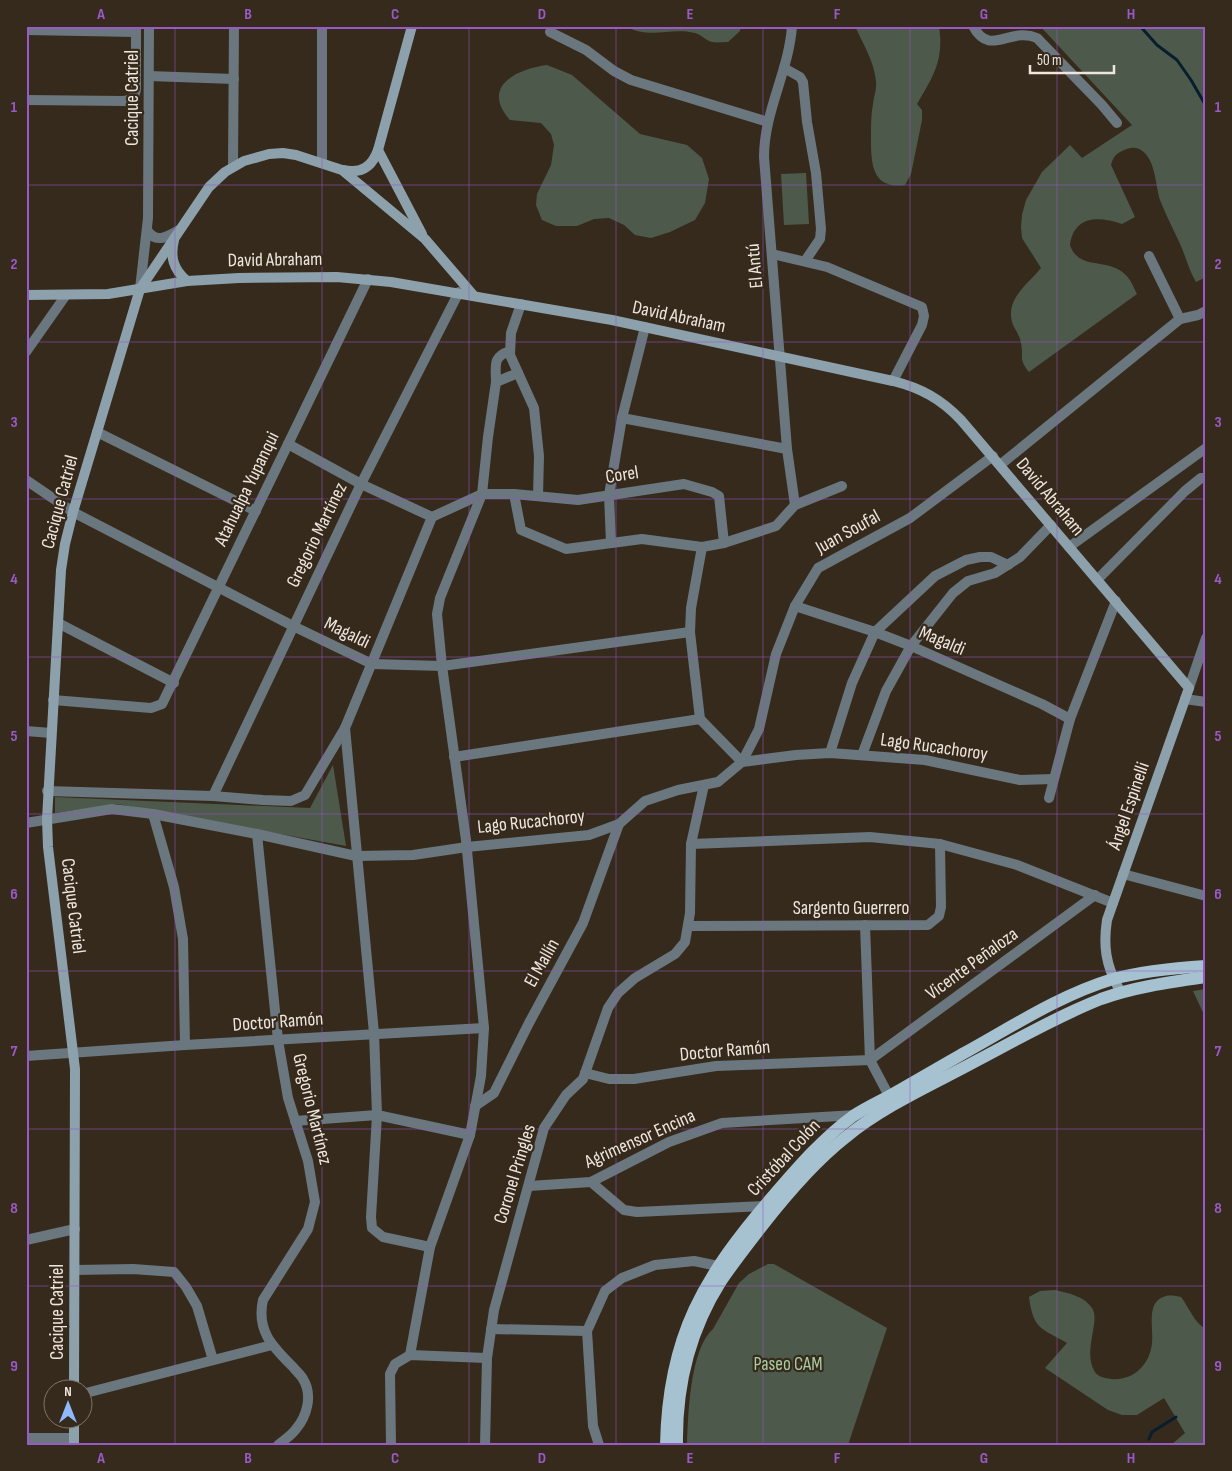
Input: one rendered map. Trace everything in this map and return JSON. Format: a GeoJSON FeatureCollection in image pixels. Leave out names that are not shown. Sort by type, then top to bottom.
{"type":"FeatureCollection","features":[{"type":"Feature","properties":{"kind":"main road"},"geometry":{"type":"LineString","coordinates":[[140,289],[209,187],[233,166],[256,156],[269,154],[296,155],[342,170],[354,171],[366,168],[374,160],[378,150],[412,26]]}},
{"type":"Feature","properties":{"kind":"main road"},"geometry":{"type":"LineString","coordinates":[[378,150],[425,239]]}},
{"type":"Feature","properties":{"kind":"main road"},"geometry":{"type":"LineString","coordinates":[[342,170],[425,239],[474,296]]}},
{"type":"Feature","properties":{"kind":"main road"},"geometry":{"type":"LineString","coordinates":[[177,233],[172,252],[174,266],[187,281]]}},
{"type":"Feature","properties":{"kind":"main road","name":"David Abraham"},"geometry":{"type":"LineString","coordinates":[[26,295],[108,294],[187,281],[269,277],[368,279],[459,292],[645,327],[893,381],[923,391],[937,398],[961,420],[1189,688]]}},
{"type":"Feature","properties":{"kind":"main road","name":"Cacique Catriel"},"geometry":{"type":"LineString","coordinates":[[74,1378],[76,1087],[74,1052],[48,847],[47,791],[62,557],[73,512],[140,289]]}},
{"type":"Feature","properties":{"kind":"main road","name":"Ángel Espinelli"},"geometry":{"type":"LineString","coordinates":[[1118,986],[1107,962],[1105,943],[1108,920],[1189,688]]}},
{"type":"Feature","properties":{"kind":"main road"},"geometry":{"type":"LineString","coordinates":[[1118,986],[1170,969],[1206,966]]}},
{"type":"Feature","properties":{"kind":"main road"},"geometry":{"type":"LineString","coordinates":[[1118,986],[1202,978]]}},
{"type":"Feature","properties":{"kind":"main road","name":"Cristóbal Colón"},"geometry":{"type":"LineString","coordinates":[[666,1445],[671,1383],[679,1346],[698,1300],[718,1266],[764,1206],[808,1156],[824,1140],[856,1115],[1047,1007],[1092,986],[1118,986]]}},
{"type":"Feature","properties":{"kind":"main road","name":"Cristóbal Colón"},"geometry":{"type":"LineString","coordinates":[[677,1445],[679,1402],[685,1368],[689,1350],[703,1314],[730,1268],[796,1184],[839,1142],[876,1116],[1042,1026],[1090,1004],[1118,986]]}},
{"type":"Feature","properties":{"kind":"main road"},"geometry":{"type":"LineString","coordinates":[[74,1428],[74,1441]]}},
{"type":"Feature","properties":{"kind":"street","name":"Cacique Catriel"},"geometry":{"type":"LineString","coordinates":[[140,289],[147,230],[150,26]]}},
{"type":"Feature","properties":{"kind":"street"},"geometry":{"type":"LineString","coordinates":[[233,166],[234,26]]}},
{"type":"Feature","properties":{"kind":"street"},"geometry":{"type":"LineString","coordinates":[[322,26],[322,162]]}},
{"type":"Feature","properties":{"kind":"street","name":"El Antú"},"geometry":{"type":"LineString","coordinates":[[792,26],[789,48],[764,138],[764,156],[787,449],[795,505]]}},
{"type":"Feature","properties":{"kind":"street"},"geometry":{"type":"LineString","coordinates":[[973,26],[979,37],[988,42],[1017,35],[1037,38],[1117,123]]}},
{"type":"Feature","properties":{"kind":"street"},"geometry":{"type":"LineString","coordinates":[[26,30],[136,29],[136,92],[132,98],[124,101],[26,100]]}},
{"type":"Feature","properties":{"kind":"street"},"geometry":{"type":"LineString","coordinates":[[550,32],[586,50],[614,71],[631,80],[768,122]]}},
{"type":"Feature","properties":{"kind":"street"},"geometry":{"type":"LineString","coordinates":[[784,68],[800,77],[803,82],[807,122],[816,173],[821,236],[804,261]]}},
{"type":"Feature","properties":{"kind":"street"},"geometry":{"type":"LineString","coordinates":[[149,76],[234,79]]}},
{"type":"Feature","properties":{"kind":"street"},"geometry":{"type":"LineString","coordinates":[[147,230],[156,238],[177,233]]}},
{"type":"Feature","properties":{"kind":"street"},"geometry":{"type":"LineString","coordinates":[[772,254],[804,261],[839,272],[922,307],[924,316],[922,325],[893,381]]}},
{"type":"Feature","properties":{"kind":"street"},"geometry":{"type":"LineString","coordinates":[[1149,256],[1180,318]]}},
{"type":"Feature","properties":{"kind":"street","name":"Atahualpa Yupanqui"},"geometry":{"type":"LineString","coordinates":[[53,700],[151,708],[162,704],[174,683],[368,279]]}},
{"type":"Feature","properties":{"kind":"street","name":"Gregorio Martínez"},"geometry":{"type":"LineString","coordinates":[[213,796],[361,484],[459,292]]}},
{"type":"Feature","properties":{"kind":"street"},"geometry":{"type":"LineString","coordinates":[[26,352],[66,295]]}},
{"type":"Feature","properties":{"kind":"street"},"geometry":{"type":"LineString","coordinates":[[521,304],[511,333],[510,355],[534,408],[539,456],[538,496]]}},
{"type":"Feature","properties":{"kind":"street"},"geometry":{"type":"LineString","coordinates":[[1000,465],[1180,318],[1203,316]]}},
{"type":"Feature","properties":{"kind":"street"},"geometry":{"type":"LineString","coordinates":[[611,543],[609,495],[622,418],[645,327]]}},
{"type":"Feature","properties":{"kind":"street"},"geometry":{"type":"LineString","coordinates":[[410,1354],[430,1247],[470,1135],[481,1076],[484,1028],[467,847],[442,666],[437,614],[440,598],[482,494],[496,382],[496,360],[500,354],[510,351]]}},
{"type":"Feature","properties":{"kind":"street"},"geometry":{"type":"LineString","coordinates":[[496,382],[518,374]]}},
{"type":"Feature","properties":{"kind":"street"},"geometry":{"type":"LineString","coordinates":[[622,418],[787,449]]}},
{"type":"Feature","properties":{"kind":"street"},"geometry":{"type":"LineString","coordinates":[[97,432],[256,511]]}},
{"type":"Feature","properties":{"kind":"street"},"geometry":{"type":"LineString","coordinates":[[288,444],[361,484],[432,517]]}},
{"type":"Feature","properties":{"kind":"street"},"geometry":{"type":"LineString","coordinates":[[1069,547],[1206,448]]}},
{"type":"Feature","properties":{"kind":"street","name":"Juan Soufal"},"geometry":{"type":"LineString","coordinates":[[742,762],[758,729],[776,654],[795,606],[818,568],[910,518],[993,456]]}},
{"type":"Feature","properties":{"kind":"street"},"geometry":{"type":"LineString","coordinates":[[1097,580],[1185,491],[1200,478],[1206,478]]}},
{"type":"Feature","properties":{"kind":"street","name":"Magaldi"},"geometry":{"type":"LineString","coordinates":[[26,480],[73,512],[292,626],[372,664],[442,666],[690,632]]}},
{"type":"Feature","properties":{"kind":"street","name":"Corel"},"geometry":{"type":"LineString","coordinates":[[482,494],[514,494],[578,500],[684,484],[712,492],[719,496],[724,543]]}},
{"type":"Feature","properties":{"kind":"street"},"geometry":{"type":"LineString","coordinates":[[514,494],[521,530],[566,549],[642,539],[702,547],[724,543],[776,526],[795,505],[842,486]]}},
{"type":"Feature","properties":{"kind":"street"},"geometry":{"type":"LineString","coordinates":[[47,791],[213,796],[290,801],[305,795],[344,728],[432,517],[482,494]]}},
{"type":"Feature","properties":{"kind":"street"},"geometry":{"type":"LineString","coordinates":[[862,755],[886,691],[910,646],[953,593],[968,581],[995,573],[1020,557],[1051,525]]}},
{"type":"Feature","properties":{"kind":"street"},"geometry":{"type":"LineString","coordinates":[[702,547],[691,608],[690,632],[700,720],[742,762]]}},
{"type":"Feature","properties":{"kind":"street"},"geometry":{"type":"LineString","coordinates":[[830,753],[852,683],[875,632],[935,576],[966,560],[991,557],[1008,565]]}},
{"type":"Feature","properties":{"kind":"street"},"geometry":{"type":"LineString","coordinates":[[1049,798],[1070,719],[1116,602]]}},
{"type":"Feature","properties":{"kind":"street","name":"Magaldi"},"geometry":{"type":"LineString","coordinates":[[795,606],[875,632],[910,646],[1042,704],[1070,719]]}},
{"type":"Feature","properties":{"kind":"street"},"geometry":{"type":"LineString","coordinates":[[58,623],[174,683]]}},
{"type":"Feature","properties":{"kind":"street","name":"Ángel Espinelli"},"geometry":{"type":"LineString","coordinates":[[1189,688],[1206,638]]}},
{"type":"Feature","properties":{"kind":"street"},"geometry":{"type":"LineString","coordinates":[[1185,699],[1206,702]]}},
{"type":"Feature","properties":{"kind":"street"},"geometry":{"type":"LineString","coordinates":[[454,757],[700,720]]}},
{"type":"Feature","properties":{"kind":"street"},"geometry":{"type":"LineString","coordinates":[[344,728],[374,1033],[376,1115],[372,1228],[383,1238],[430,1247]]}},
{"type":"Feature","properties":{"kind":"street"},"geometry":{"type":"LineString","coordinates":[[26,731],[51,733]]}},
{"type":"Feature","properties":{"kind":"street","name":"Lago Rucachoroy"},"geometry":{"type":"LineString","coordinates":[[26,823],[112,809],[153,814],[258,834],[356,856],[413,855],[467,847],[589,835],[619,824],[645,801],[678,790],[718,782],[742,762],[796,755],[830,753],[925,760],[1020,780],[1053,779]]}},
{"type":"Feature","properties":{"kind":"street","name":"Coronel Pringles"},"geometry":{"type":"LineString","coordinates":[[486,1445],[487,1358],[494,1310],[544,1128],[566,1096],[583,1079],[608,1008],[618,993],[635,978],[675,954],[685,942],[688,926],[691,844],[704,785]]}},
{"type":"Feature","properties":{"kind":"street"},"geometry":{"type":"LineString","coordinates":[[153,814],[174,887],[183,939],[185,1045]]}},
{"type":"Feature","properties":{"kind":"street","name":"El Mallín"},"geometry":{"type":"LineString","coordinates":[[475,1106],[494,1093],[528,1023],[583,923],[619,824]]}},
{"type":"Feature","properties":{"kind":"street","name":"Gregorio Martínez"},"geometry":{"type":"LineString","coordinates":[[258,834],[278,1040],[288,1098],[308,1161],[315,1202],[308,1228],[263,1300],[260,1312],[262,1326],[272,1345],[304,1379],[308,1394],[307,1408],[296,1430],[278,1445]]}},
{"type":"Feature","properties":{"kind":"street"},"geometry":{"type":"LineString","coordinates":[[691,844],[870,837],[940,844],[1017,865],[1113,902]]}},
{"type":"Feature","properties":{"kind":"street","name":"Sargento Guerrero"},"geometry":{"type":"LineString","coordinates":[[688,926],[928,925],[939,916],[941,907],[940,844]]}},
{"type":"Feature","properties":{"kind":"street"},"geometry":{"type":"LineString","coordinates":[[1123,874],[1206,896]]}},
{"type":"Feature","properties":{"kind":"street","name":"Vicente Peñaloza"},"geometry":{"type":"LineString","coordinates":[[870,1060],[1095,895]]}},
{"type":"Feature","properties":{"kind":"street"},"geometry":{"type":"LineString","coordinates":[[865,925],[870,1060],[889,1096]]}},
{"type":"Feature","properties":{"kind":"street","name":"Doctor Ramón"},"geometry":{"type":"LineString","coordinates":[[26,1056],[374,1033],[484,1028]]}},
{"type":"Feature","properties":{"kind":"street","name":"Doctor Ramón"},"geometry":{"type":"LineString","coordinates":[[586,1072],[609,1079],[634,1079],[716,1066],[870,1060]]}},
{"type":"Feature","properties":{"kind":"street"},"geometry":{"type":"LineString","coordinates":[[295,1121],[376,1115],[470,1135]]}},
{"type":"Feature","properties":{"kind":"street","name":"Agrimensor Encina"},"geometry":{"type":"LineString","coordinates":[[528,1186],[591,1182],[669,1142],[722,1123],[856,1115]]}},
{"type":"Feature","properties":{"kind":"street"},"geometry":{"type":"LineString","coordinates":[[591,1182],[624,1210],[636,1212],[764,1206]]}},
{"type":"Feature","properties":{"kind":"street"},"geometry":{"type":"LineString","coordinates":[[26,1240],[75,1229]]}},
{"type":"Feature","properties":{"kind":"street"},"geometry":{"type":"LineString","coordinates":[[599,1445],[593,1426],[588,1332],[604,1291],[622,1278],[655,1266],[694,1261],[718,1266]]}},
{"type":"Feature","properties":{"kind":"street"},"geometry":{"type":"LineString","coordinates":[[75,1270],[132,1269],[174,1272],[198,1306],[213,1360]]}},
{"type":"Feature","properties":{"kind":"street"},"geometry":{"type":"LineString","coordinates":[[491,1329],[588,1332]]}},
{"type":"Feature","properties":{"kind":"street"},"geometry":{"type":"LineString","coordinates":[[92,1391],[272,1345]]}},
{"type":"Feature","properties":{"kind":"street"},"geometry":{"type":"LineString","coordinates":[[391,1445],[390,1374],[395,1364],[410,1354],[487,1358]]}},
{"type":"Feature","properties":{"kind":"street"},"geometry":{"type":"LineString","coordinates":[[26,1438],[74,1441]]}},
{"type":"Feature","properties":{"kind":"green space"},"geometry":{"type":"Polygon","coordinates":[[[624,26],[740,26],[740,31],[728,42],[716,42],[695,33],[676,31],[652,33],[624,26]]]}},
{"type":"Feature","properties":{"kind":"green space"},"geometry":{"type":"Polygon","coordinates":[[[855,26],[939,26],[939,58],[933,76],[917,104],[922,110],[922,120],[911,174],[905,185],[885,183],[875,171],[871,154],[871,127],[876,81],[871,60],[855,26]]]}},
{"type":"Feature","properties":{"kind":"green space"},"geometry":{"type":"Polygon","coordinates":[[[1040,26],[1206,26],[1206,277],[1196,282],[1189,268],[1160,200],[1152,166],[1146,154],[1134,148],[1120,152],[1111,165],[1135,217],[1122,224],[1096,219],[1082,223],[1072,235],[1070,245],[1074,253],[1085,261],[1114,267],[1124,273],[1137,294],[1029,372],[1022,361],[1022,348],[1011,316],[1014,300],[1041,268],[1022,238],[1022,215],[1026,200],[1042,172],[1070,145],[1082,158],[1132,125],[1040,26]]]}},
{"type":"Feature","properties":{"kind":"green space"},"geometry":{"type":"Polygon","coordinates":[[[547,65],[572,75],[640,134],[687,145],[702,158],[709,179],[705,203],[695,220],[670,232],[651,238],[635,235],[624,225],[609,218],[594,219],[577,226],[556,226],[542,220],[536,205],[537,194],[551,165],[554,145],[551,134],[541,123],[510,120],[502,108],[499,98],[501,89],[506,81],[514,75],[524,70],[547,65]]]}},
{"type":"Feature","properties":{"kind":"green space"},"geometry":{"type":"Polygon","coordinates":[[[806,173],[809,224],[784,225],[781,174],[806,173]]]}},
{"type":"Feature","properties":{"kind":"green space"},"geometry":{"type":"Polygon","coordinates":[[[333,765],[346,846],[117,804],[55,813],[55,797],[310,808],[333,765]]]}},
{"type":"Feature","properties":{"kind":"green space"},"geometry":{"type":"Polygon","coordinates":[[[1206,989],[1206,1019],[1193,991],[1206,989]]]}},
{"type":"Feature","properties":{"kind":"green space","name":"Paseo CAM"},"geometry":{"type":"Polygon","coordinates":[[[768,1264],[774,1264],[887,1328],[848,1445],[687,1445],[692,1383],[699,1351],[739,1283],[749,1274],[768,1264]]]}},
{"type":"Feature","properties":{"kind":"green space"},"geometry":{"type":"Polygon","coordinates":[[[1055,1290],[1080,1298],[1092,1308],[1094,1321],[1090,1355],[1092,1364],[1098,1375],[1111,1379],[1126,1377],[1144,1365],[1151,1351],[1152,1316],[1155,1303],[1166,1296],[1181,1297],[1195,1319],[1206,1329],[1206,1445],[1171,1445],[1185,1433],[1164,1398],[1137,1415],[1122,1415],[1108,1410],[1045,1368],[1067,1343],[1045,1330],[1036,1322],[1029,1297],[1040,1291],[1055,1290]]]}},
{"type":"Feature","properties":{"kind":"waterway"},"geometry":{"type":"LineString","coordinates":[[1140,26],[1157,45],[1177,60],[1206,106]]}},
{"type":"Feature","properties":{"kind":"waterway"},"geometry":{"type":"LineString","coordinates":[[1149,1439],[1152,1432],[1176,1417]]}}]}
